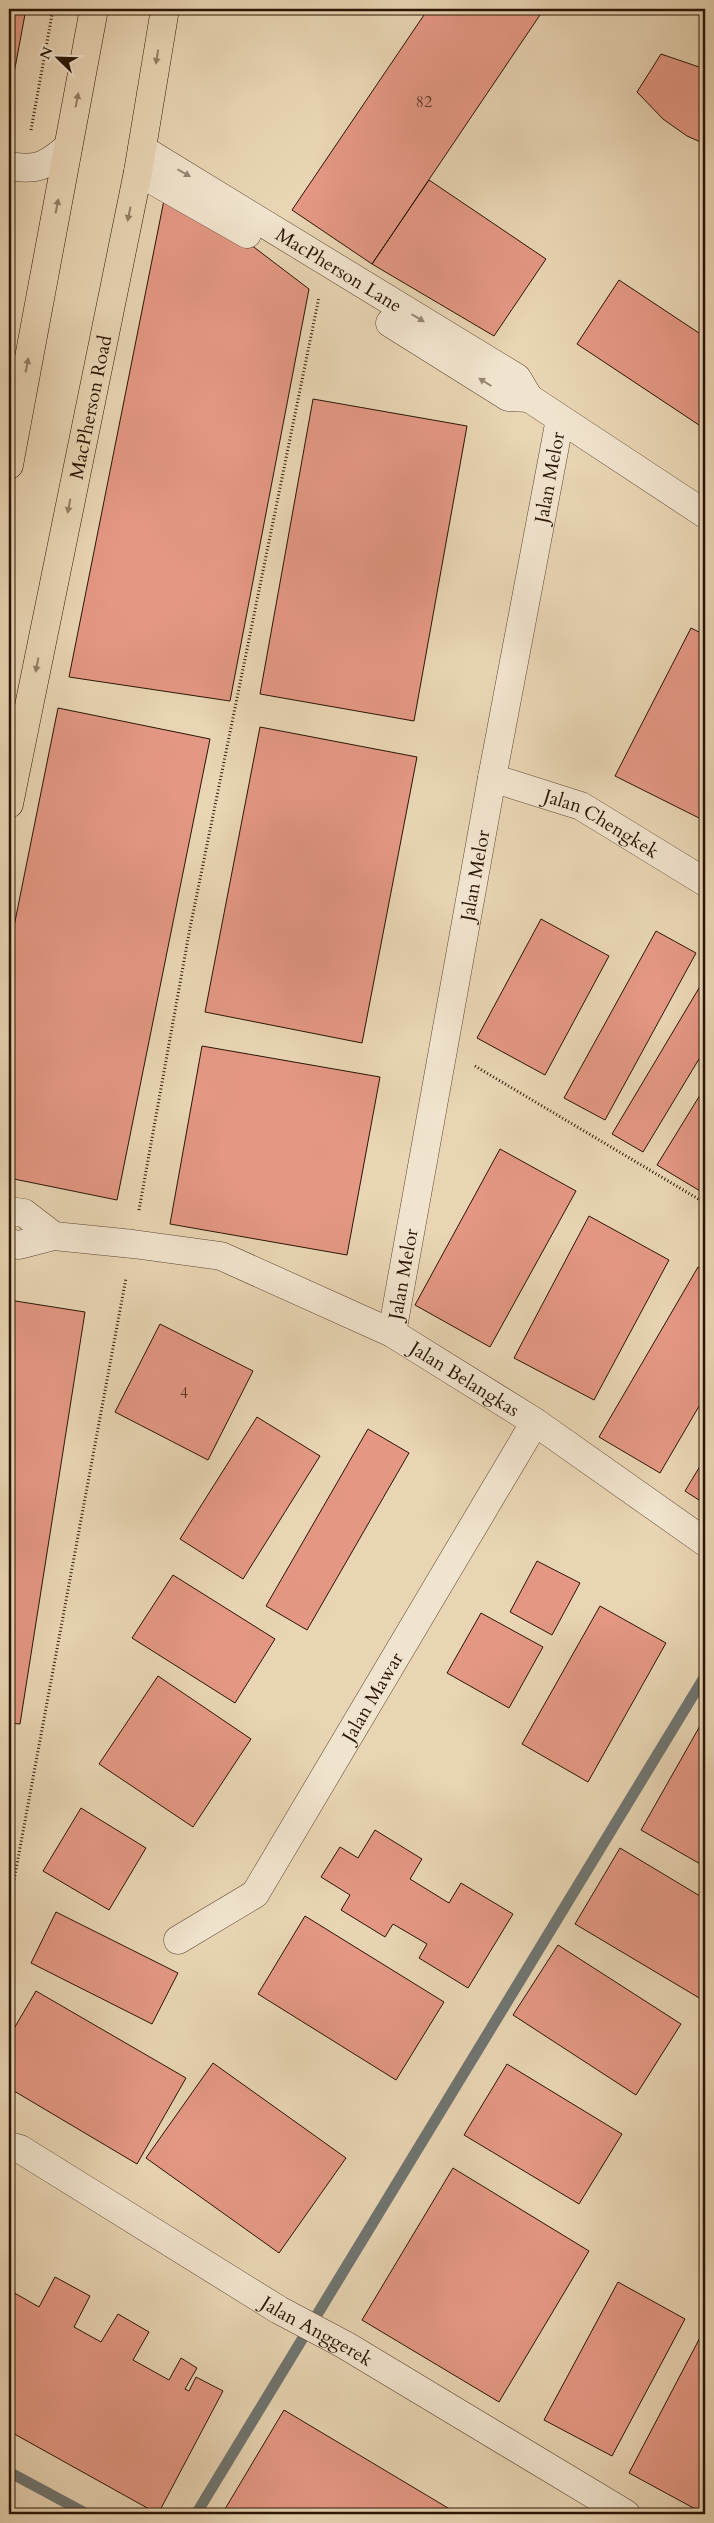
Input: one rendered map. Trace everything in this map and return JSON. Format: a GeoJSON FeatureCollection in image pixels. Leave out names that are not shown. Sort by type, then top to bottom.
{"type":"FeatureCollection","features":[{"type":"Feature","properties":{"kind":"main road"},"geometry":{"type":"LineString","coordinates":[[9,465],[94,9]]}},
{"type":"Feature","properties":{"kind":"main road","name":"MacPherson Road"},"geometry":{"type":"LineString","coordinates":[[9,804],[140,160],[165,9]]}},
{"type":"Feature","properties":{"kind":"street"},"geometry":{"type":"LineString","coordinates":[[9,166],[26,169],[48,165],[68,148]]}},
{"type":"Feature","properties":{"kind":"street","name":"MacPherson Lane"},"geometry":{"type":"LineString","coordinates":[[140,160],[216,214],[508,396],[530,398]]}},
{"type":"Feature","properties":{"kind":"street","name":"MacPherson Lane"},"geometry":{"type":"LineString","coordinates":[[140,160],[517,378],[530,398],[705,514]]}},
{"type":"Feature","properties":{"kind":"street","name":"Jalan Melor"},"geometry":{"type":"LineString","coordinates":[[392,1333],[492,778],[560,419]]}},
{"type":"Feature","properties":{"kind":"street","name":"Jalan Chengkek"},"geometry":{"type":"LineString","coordinates":[[492,778],[580,806],[705,882]]}},
{"type":"Feature","properties":{"kind":"street"},"geometry":{"type":"LineString","coordinates":[[9,1210],[24,1213],[54,1236]]}},
{"type":"Feature","properties":{"kind":"street","name":"Jalan Belangkas"},"geometry":{"type":"LineString","coordinates":[[9,1243],[19,1245],[54,1236],[221,1256],[392,1333],[535,1422],[705,1542]]}},
{"type":"Feature","properties":{"kind":"street","name":"Jalan Mawar"},"geometry":{"type":"LineString","coordinates":[[178,1940],[255,1894],[535,1422]]}},
{"type":"Feature","properties":{"kind":"street","name":"Jalan Anggerek"},"geometry":{"type":"LineString","coordinates":[[9,2146],[20,2149],[99,2197],[146,2230],[279,2310],[345,2345],[626,2514]]}},
{"type":"Feature","properties":{"kind":"path"},"geometry":{"type":"LineString","coordinates":[[31,130],[53,9]]}},
{"type":"Feature","properties":{"kind":"path"},"geometry":{"type":"LineString","coordinates":[[9,1907],[190,928],[322,280]]}},
{"type":"Feature","properties":{"kind":"path"},"geometry":{"type":"LineString","coordinates":[[444,1048],[705,1203]]}},
{"type":"Feature","properties":{"kind":"building"},"geometry":{"type":"Polygon","coordinates":[[[9,9],[26,9],[9,100],[9,9]]]}},
{"type":"Feature","properties":{"kind":"building"},"geometry":{"type":"Polygon","coordinates":[[[428,9],[544,9],[372,264],[292,210],[428,9]]]}},
{"type":"Feature","properties":{"kind":"building"},"geometry":{"type":"Polygon","coordinates":[[[661,54],[705,69],[705,144],[687,136],[663,119],[637,92],[661,54]]]}},
{"type":"Feature","properties":{"kind":"building"},"geometry":{"type":"Polygon","coordinates":[[[429,180],[546,259],[494,336],[372,264],[429,180]]]}},
{"type":"Feature","properties":{"kind":"building"},"geometry":{"type":"Polygon","coordinates":[[[164,200],[213,216],[309,289],[230,701],[69,677],[164,200]]]}},
{"type":"Feature","properties":{"kind":"building"},"geometry":{"type":"Polygon","coordinates":[[[619,280],[705,337],[705,429],[577,344],[619,280]]]}},
{"type":"Feature","properties":{"kind":"building"},"geometry":{"type":"Polygon","coordinates":[[[313,399],[467,426],[414,721],[260,694],[313,399]]]}},
{"type":"Feature","properties":{"kind":"building"},"geometry":{"type":"Polygon","coordinates":[[[691,628],[705,635],[705,821],[615,776],[691,628]]]}},
{"type":"Feature","properties":{"kind":"building"},"geometry":{"type":"Polygon","coordinates":[[[58,708],[210,739],[117,1200],[9,1178],[9,951],[58,708]]]}},
{"type":"Feature","properties":{"kind":"building"},"geometry":{"type":"Polygon","coordinates":[[[260,727],[417,757],[362,1043],[205,1012],[260,727]]]}},
{"type":"Feature","properties":{"kind":"building"},"geometry":{"type":"Polygon","coordinates":[[[541,919],[609,956],[545,1075],[477,1038],[541,919]]]}},
{"type":"Feature","properties":{"kind":"building"},"geometry":{"type":"Polygon","coordinates":[[[656,931],[696,953],[605,1120],[564,1098],[656,931]]]}},
{"type":"Feature","properties":{"kind":"building"},"geometry":{"type":"Polygon","coordinates":[[[705,978],[705,1049],[643,1152],[612,1134],[705,978]]]}},
{"type":"Feature","properties":{"kind":"building"},"geometry":{"type":"Polygon","coordinates":[[[202,1046],[380,1077],[347,1255],[170,1224],[202,1046]]]}},
{"type":"Feature","properties":{"kind":"building"},"geometry":{"type":"Polygon","coordinates":[[[705,1087],[705,1194],[657,1165],[705,1087]]]}},
{"type":"Feature","properties":{"kind":"building"},"geometry":{"type":"Polygon","coordinates":[[[500,1149],[576,1191],[490,1347],[415,1305],[500,1149]]]}},
{"type":"Feature","properties":{"kind":"building"},"geometry":{"type":"Polygon","coordinates":[[[589,1216],[669,1260],[594,1400],[514,1358],[589,1216]]]}},
{"type":"Feature","properties":{"kind":"building"},"geometry":{"type":"Polygon","coordinates":[[[698,1267],[705,1272],[705,1396],[660,1473],[599,1437],[698,1267]]]}},
{"type":"Feature","properties":{"kind":"building"},"geometry":{"type":"Polygon","coordinates":[[[9,1300],[85,1312],[20,1724],[9,1723],[9,1300]]]}},
{"type":"Feature","properties":{"kind":"building"},"geometry":{"type":"Polygon","coordinates":[[[160,1324],[253,1371],[208,1460],[115,1412],[160,1324]]]}},
{"type":"Feature","properties":{"kind":"building"},"geometry":{"type":"Polygon","coordinates":[[[257,1417],[320,1456],[243,1579],[180,1539],[257,1417]]]}},
{"type":"Feature","properties":{"kind":"building"},"geometry":{"type":"Polygon","coordinates":[[[368,1429],[409,1453],[307,1630],[266,1606],[368,1429]]]}},
{"type":"Feature","properties":{"kind":"building"},"geometry":{"type":"Polygon","coordinates":[[[705,1458],[705,1504],[685,1491],[705,1458]]]}},
{"type":"Feature","properties":{"kind":"building"},"geometry":{"type":"Polygon","coordinates":[[[537,1561],[580,1583],[552,1635],[510,1612],[537,1561]]]}},
{"type":"Feature","properties":{"kind":"building"},"geometry":{"type":"Polygon","coordinates":[[[173,1575],[275,1639],[235,1703],[132,1638],[173,1575]]]}},
{"type":"Feature","properties":{"kind":"building"},"geometry":{"type":"Polygon","coordinates":[[[600,1606],[666,1643],[588,1782],[522,1744],[600,1606]]]}},
{"type":"Feature","properties":{"kind":"building"},"geometry":{"type":"Polygon","coordinates":[[[481,1613],[543,1647],[509,1708],[447,1673],[481,1613]]]}},
{"type":"Feature","properties":{"kind":"building"},"geometry":{"type":"Polygon","coordinates":[[[158,1676],[251,1739],[193,1827],[99,1764],[158,1676]]]}},
{"type":"Feature","properties":{"kind":"building"},"geometry":{"type":"Polygon","coordinates":[[[705,1717],[705,1859],[702,1865],[641,1830],[705,1717]]]}},
{"type":"Feature","properties":{"kind":"building"},"geometry":{"type":"Polygon","coordinates":[[[81,1808],[146,1848],[109,1910],[43,1871],[81,1808]]]}},
{"type":"Feature","properties":{"kind":"building"},"geometry":{"type":"Polygon","coordinates":[[[375,1830],[422,1859],[410,1879],[449,1903],[461,1883],[513,1914],[468,1988],[419,1958],[427,1944],[393,1924],[385,1937],[341,1910],[350,1895],[321,1877],[340,1847],[358,1858],[375,1830]]]}},
{"type":"Feature","properties":{"kind":"building"},"geometry":{"type":"Polygon","coordinates":[[[620,1848],[705,1899],[705,1991],[701,1999],[575,1924],[620,1848]]]}},
{"type":"Feature","properties":{"kind":"building"},"geometry":{"type":"Polygon","coordinates":[[[56,1912],[178,1973],[152,2024],[31,1963],[56,1912]]]}},
{"type":"Feature","properties":{"kind":"building"},"geometry":{"type":"Polygon","coordinates":[[[305,1916],[444,2002],[396,2080],[258,1994],[305,1916]]]}},
{"type":"Feature","properties":{"kind":"building"},"geometry":{"type":"Polygon","coordinates":[[[558,1945],[681,2024],[636,2095],[513,2015],[558,1945]]]}},
{"type":"Feature","properties":{"kind":"building"},"geometry":{"type":"Polygon","coordinates":[[[36,1991],[186,2078],[137,2164],[9,2088],[9,2037],[36,1991]]]}},
{"type":"Feature","properties":{"kind":"building"},"geometry":{"type":"Polygon","coordinates":[[[213,2063],[346,2158],[279,2253],[146,2158],[213,2063]]]}},
{"type":"Feature","properties":{"kind":"building"},"geometry":{"type":"Polygon","coordinates":[[[507,2064],[622,2134],[579,2204],[464,2135],[507,2064]]]}},
{"type":"Feature","properties":{"kind":"building"},"geometry":{"type":"Polygon","coordinates":[[[453,2168],[589,2251],[499,2402],[362,2320],[453,2168]]]}},
{"type":"Feature","properties":{"kind":"building"},"geometry":{"type":"Polygon","coordinates":[[[55,2277],[90,2296],[74,2327],[101,2342],[118,2314],[149,2332],[133,2360],[169,2380],[181,2358],[197,2368],[185,2389],[189,2391],[196,2377],[223,2391],[158,2514],[9,2431],[9,2284],[13,2287],[11,2291],[39,2307],[55,2277]]]}},
{"type":"Feature","properties":{"kind":"building"},"geometry":{"type":"Polygon","coordinates":[[[618,2282],[685,2319],[612,2456],[544,2420],[618,2282]]]}},
{"type":"Feature","properties":{"kind":"building"},"geometry":{"type":"Polygon","coordinates":[[[705,2328],[705,2498],[699,2511],[629,2473],[705,2328]]]}},
{"type":"Feature","properties":{"kind":"building"},"geometry":{"type":"Polygon","coordinates":[[[284,2410],[458,2514],[222,2514],[284,2410]]]}},
{"type":"Feature","properties":{"kind":"waterway"},"geometry":{"type":"LineString","coordinates":[[196,2514],[705,1676]]}},
{"type":"Feature","properties":{"kind":"waterway"},"geometry":{"type":"LineString","coordinates":[[9,2472],[87,2514]]}}]}
